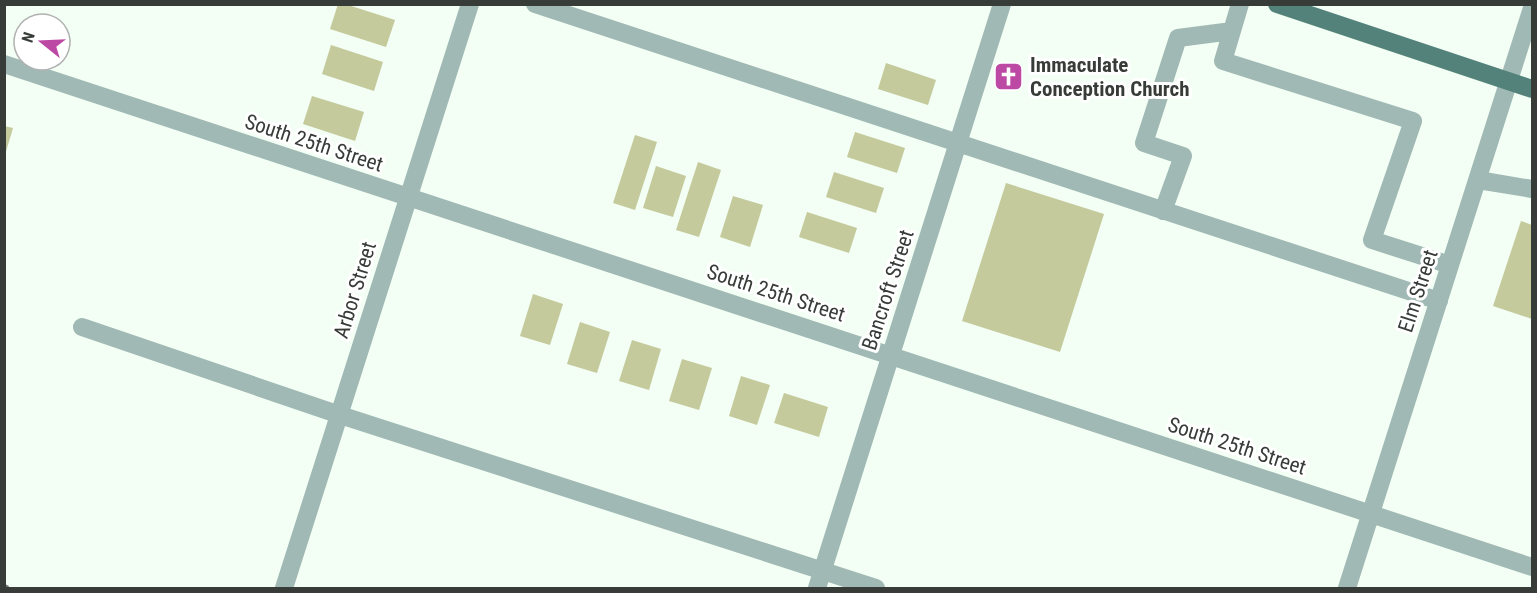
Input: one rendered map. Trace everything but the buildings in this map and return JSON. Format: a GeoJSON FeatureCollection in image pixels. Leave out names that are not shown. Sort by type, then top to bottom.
{"type":"FeatureCollection","features":[{"type":"Feature","properties":{"kind":"main road"},"geometry":{"type":"LineString","coordinates":[[1277,4],[1533,89]]}},
{"type":"Feature","properties":{"kind":"street","name":"Arbor Street"},"geometry":{"type":"LineString","coordinates":[[284,588],[470,4]]}},
{"type":"Feature","properties":{"kind":"street"},"geometry":{"type":"LineString","coordinates":[[535,4],[1439,301]]}},
{"type":"Feature","properties":{"kind":"street","name":"Bancroft Street"},"geometry":{"type":"LineString","coordinates":[[820,580],[1002,4]]}},
{"type":"Feature","properties":{"kind":"street"},"geometry":{"type":"LineString","coordinates":[[1240,4],[1223,61],[1413,121],[1372,240],[1450,265]]}},
{"type":"Feature","properties":{"kind":"street","name":"Elm Street"},"geometry":{"type":"LineString","coordinates":[[1347,588],[1533,8]]}},
{"type":"Feature","properties":{"kind":"street"},"geometry":{"type":"LineString","coordinates":[[1164,211],[1183,156],[1144,143],[1178,38],[1232,31]]}},
{"type":"Feature","properties":{"kind":"street","name":"South 25th Street"},"geometry":{"type":"LineString","coordinates":[[4,64],[1533,567]]}},
{"type":"Feature","properties":{"kind":"street"},"geometry":{"type":"LineString","coordinates":[[1478,180],[1533,189]]}},
{"type":"Feature","properties":{"kind":"street"},"geometry":{"type":"LineString","coordinates":[[82,327],[820,580],[876,588]]}},
{"type":"Feature","properties":{"kind":"railway"},"geometry":{"type":"LineString","coordinates":[[4,586],[8,588]]}},
{"type":"Feature","properties":{"kind":"place","name":"Immaculate Conception Church"},"geometry":{"type":"Point","coordinates":[1009,77]}}]}
